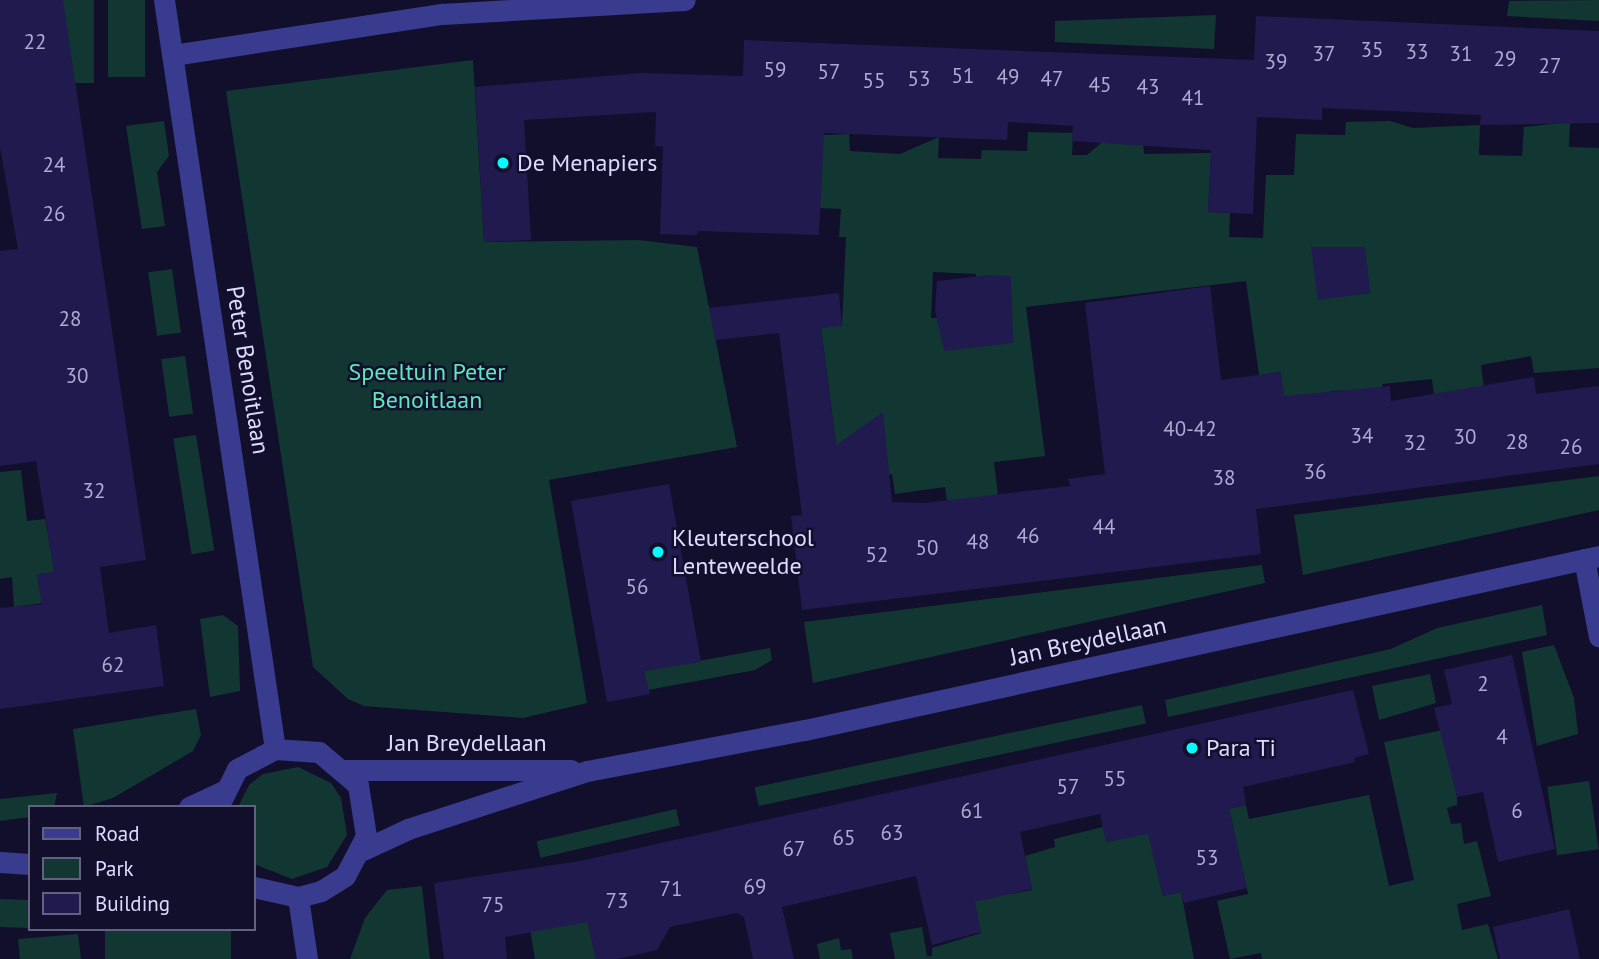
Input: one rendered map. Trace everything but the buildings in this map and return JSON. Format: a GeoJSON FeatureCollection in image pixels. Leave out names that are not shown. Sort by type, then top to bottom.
{"type":"FeatureCollection","features":[{"type":"Feature","properties":{"kind":"street","name":"Peter Benoitlaan"},"geometry":{"type":"LineString","coordinates":[[164,0],[275,749]]}},
{"type":"Feature","properties":{"kind":"street"},"geometry":{"type":"LineString","coordinates":[[173,55],[442,14],[685,0]]}},
{"type":"Feature","properties":{"kind":"street"},"geometry":{"type":"LineString","coordinates":[[1592,558],[1599,637]]}},
{"type":"Feature","properties":{"kind":"street","name":"Jan Breydellaan"},"geometry":{"type":"LineString","coordinates":[[363,850],[408,829],[587,771],[805,730],[1592,558]]}},
{"type":"Feature","properties":{"kind":"street"},"geometry":{"type":"LineString","coordinates":[[197,805],[220,799],[237,769],[275,749],[312,750],[346,770],[365,805],[363,850],[335,884],[298,897],[256,888]]}},
{"type":"Feature","properties":{"kind":"street","name":"Jan Breydellaan"},"geometry":{"type":"LineString","coordinates":[[346,770],[587,771]]}},
{"type":"Feature","properties":{"kind":"street"},"geometry":{"type":"LineString","coordinates":[[298,897],[307,959]]}},
{"type":"Feature","properties":{"kind":"green space"},"geometry":{"type":"Polygon","coordinates":[[[63,0],[94,0],[94,83],[63,83],[63,0]]]}},
{"type":"Feature","properties":{"kind":"green space"},"geometry":{"type":"Polygon","coordinates":[[[108,0],[145,0],[145,77],[108,77],[108,0]]]}},
{"type":"Feature","properties":{"kind":"green space"},"geometry":{"type":"Polygon","coordinates":[[[1599,0],[1599,21],[1507,16],[1509,1],[1599,0]]]}},
{"type":"Feature","properties":{"kind":"green space"},"geometry":{"type":"Polygon","coordinates":[[[1216,15],[1214,49],[1055,42],[1055,21],[1216,15]]]}},
{"type":"Feature","properties":{"kind":"green space","name":"Speeltuin Peter Benoitlaan"},"geometry":{"type":"Polygon","coordinates":[[[473,60],[484,242],[638,240],[697,247],[737,447],[549,480],[587,703],[523,718],[364,706],[348,699],[313,667],[226,91],[473,60]]]}},
{"type":"Feature","properties":{"kind":"green space"},"geometry":{"type":"Polygon","coordinates":[[[164,121],[169,156],[157,172],[165,226],[142,229],[126,126],[164,121]]]}},
{"type":"Feature","properties":{"kind":"green space"},"geometry":{"type":"Polygon","coordinates":[[[1390,121],[1413,128],[1480,125],[1479,155],[1522,156],[1524,127],[1570,122],[1569,147],[1599,148],[1599,368],[1534,373],[1531,356],[1481,365],[1484,389],[1434,396],[1432,379],[1382,384],[1384,400],[1352,404],[1350,390],[1331,391],[1285,434],[1280,372],[1259,375],[1246,281],[1026,307],[1045,456],[994,462],[998,495],[947,501],[945,487],[895,494],[892,474],[841,483],[821,328],[842,325],[846,237],[839,237],[841,209],[820,208],[804,136],[849,134],[850,151],[900,154],[939,137],[938,158],[981,159],[982,150],[1027,151],[1028,132],[1073,133],[1072,155],[1087,155],[1101,143],[1124,142],[1143,143],[1144,154],[1211,153],[1208,212],[1230,213],[1229,237],[1263,238],[1266,175],[1294,175],[1296,134],[1345,135],[1346,122],[1390,121]],[[1367,267],[1315,273],[1319,299],[1370,293],[1367,267]],[[933,272],[931,318],[975,317],[976,274],[933,272]]]}},
{"type":"Feature","properties":{"kind":"green space"},"geometry":{"type":"Polygon","coordinates":[[[172,269],[181,332],[157,336],[148,272],[172,269]]]}},
{"type":"Feature","properties":{"kind":"green space"},"geometry":{"type":"Polygon","coordinates":[[[185,356],[193,413],[169,417],[161,359],[185,356]]]}},
{"type":"Feature","properties":{"kind":"green space"},"geometry":{"type":"Polygon","coordinates":[[[196,435],[214,551],[192,554],[173,439],[196,435]]]}},
{"type":"Feature","properties":{"kind":"green space"},"geometry":{"type":"Polygon","coordinates":[[[21,470],[27,521],[45,519],[50,546],[61,545],[64,570],[37,575],[42,603],[14,607],[12,577],[0,579],[0,472],[21,470]]]}},
{"type":"Feature","properties":{"kind":"green space"},"geometry":{"type":"Polygon","coordinates":[[[1599,476],[1599,510],[1303,575],[1294,515],[1599,476]]]}},
{"type":"Feature","properties":{"kind":"green space"},"geometry":{"type":"Polygon","coordinates":[[[1262,565],[1265,583],[813,683],[804,622],[1262,565]]]}},
{"type":"Feature","properties":{"kind":"green space"},"geometry":{"type":"Polygon","coordinates":[[[1542,605],[1547,635],[1168,717],[1165,700],[1391,649],[1437,628],[1542,605]]]}},
{"type":"Feature","properties":{"kind":"green space"},"geometry":{"type":"Polygon","coordinates":[[[223,615],[238,626],[240,691],[210,697],[200,619],[223,615]]]}},
{"type":"Feature","properties":{"kind":"green space"},"geometry":{"type":"Polygon","coordinates":[[[1554,645],[1574,698],[1578,734],[1537,746],[1522,652],[1554,645]]]}},
{"type":"Feature","properties":{"kind":"green space"},"geometry":{"type":"Polygon","coordinates":[[[770,648],[772,660],[755,670],[648,690],[644,671],[770,648]]]}},
{"type":"Feature","properties":{"kind":"green space"},"geometry":{"type":"Polygon","coordinates":[[[1430,674],[1436,703],[1379,720],[1372,686],[1430,674]]]}},
{"type":"Feature","properties":{"kind":"green space"},"geometry":{"type":"Polygon","coordinates":[[[1142,705],[1146,724],[759,806],[755,787],[1142,705]]]}},
{"type":"Feature","properties":{"kind":"green space"},"geometry":{"type":"Polygon","coordinates":[[[196,709],[201,735],[193,751],[113,798],[84,805],[73,729],[196,709]]]}},
{"type":"Feature","properties":{"kind":"green space"},"geometry":{"type":"Polygon","coordinates":[[[1443,730],[1457,797],[1457,805],[1447,808],[1451,824],[1461,823],[1464,844],[1477,841],[1491,896],[1457,904],[1462,930],[1488,924],[1498,959],[1262,959],[1261,953],[1230,959],[1217,901],[1248,894],[1229,809],[1246,805],[1249,819],[1369,795],[1389,886],[1414,880],[1384,742],[1443,730]]]}},
{"type":"Feature","properties":{"kind":"green space"},"geometry":{"type":"Polygon","coordinates":[[[298,767],[331,783],[341,798],[347,835],[327,867],[292,879],[256,865],[256,805],[239,805],[249,785],[263,774],[298,767]]]}},
{"type":"Feature","properties":{"kind":"green space"},"geometry":{"type":"Polygon","coordinates":[[[1589,781],[1599,849],[1557,855],[1547,787],[1589,781]]]}},
{"type":"Feature","properties":{"kind":"green space"},"geometry":{"type":"Polygon","coordinates":[[[57,793],[54,805],[28,805],[28,817],[0,821],[0,799],[57,793]]]}},
{"type":"Feature","properties":{"kind":"green space"},"geometry":{"type":"Polygon","coordinates":[[[676,809],[680,826],[540,858],[537,841],[676,809]]]}},
{"type":"Feature","properties":{"kind":"green space"},"geometry":{"type":"Polygon","coordinates":[[[1103,827],[1107,842],[1148,833],[1163,896],[1181,892],[1194,959],[895,959],[890,933],[922,927],[927,956],[932,956],[932,948],[981,933],[971,885],[1011,894],[1032,890],[1025,856],[1055,847],[1054,839],[1103,827]]]}},
{"type":"Feature","properties":{"kind":"green space"},"geometry":{"type":"Polygon","coordinates":[[[422,886],[430,959],[350,959],[365,918],[387,890],[422,886]]]}},
{"type":"Feature","properties":{"kind":"green space"},"geometry":{"type":"Polygon","coordinates":[[[0,899],[28,900],[28,928],[0,927],[0,899]]]}},
{"type":"Feature","properties":{"kind":"green space"},"geometry":{"type":"Polygon","coordinates":[[[587,919],[596,959],[535,959],[530,929],[587,919]]]}},
{"type":"Feature","properties":{"kind":"green space"},"geometry":{"type":"Polygon","coordinates":[[[105,931],[231,931],[231,959],[105,959],[105,931]]]}},
{"type":"Feature","properties":{"kind":"green space"},"geometry":{"type":"Polygon","coordinates":[[[78,934],[81,959],[20,959],[18,939],[78,934]]]}},
{"type":"Feature","properties":{"kind":"green space"},"geometry":{"type":"Polygon","coordinates":[[[839,938],[841,950],[851,949],[853,959],[820,959],[817,944],[839,938]]]}},
{"type":"Feature","properties":{"kind":"place","name":"De Menapiers"},"geometry":{"type":"Point","coordinates":[503,163]}},
{"type":"Feature","properties":{"kind":"place","name":"Kleuterschool Lenteweelde"},"geometry":{"type":"Point","coordinates":[658,552]}},
{"type":"Feature","properties":{"kind":"place","name":"Para Ti"},"geometry":{"type":"Point","coordinates":[1192,748]}}]}
